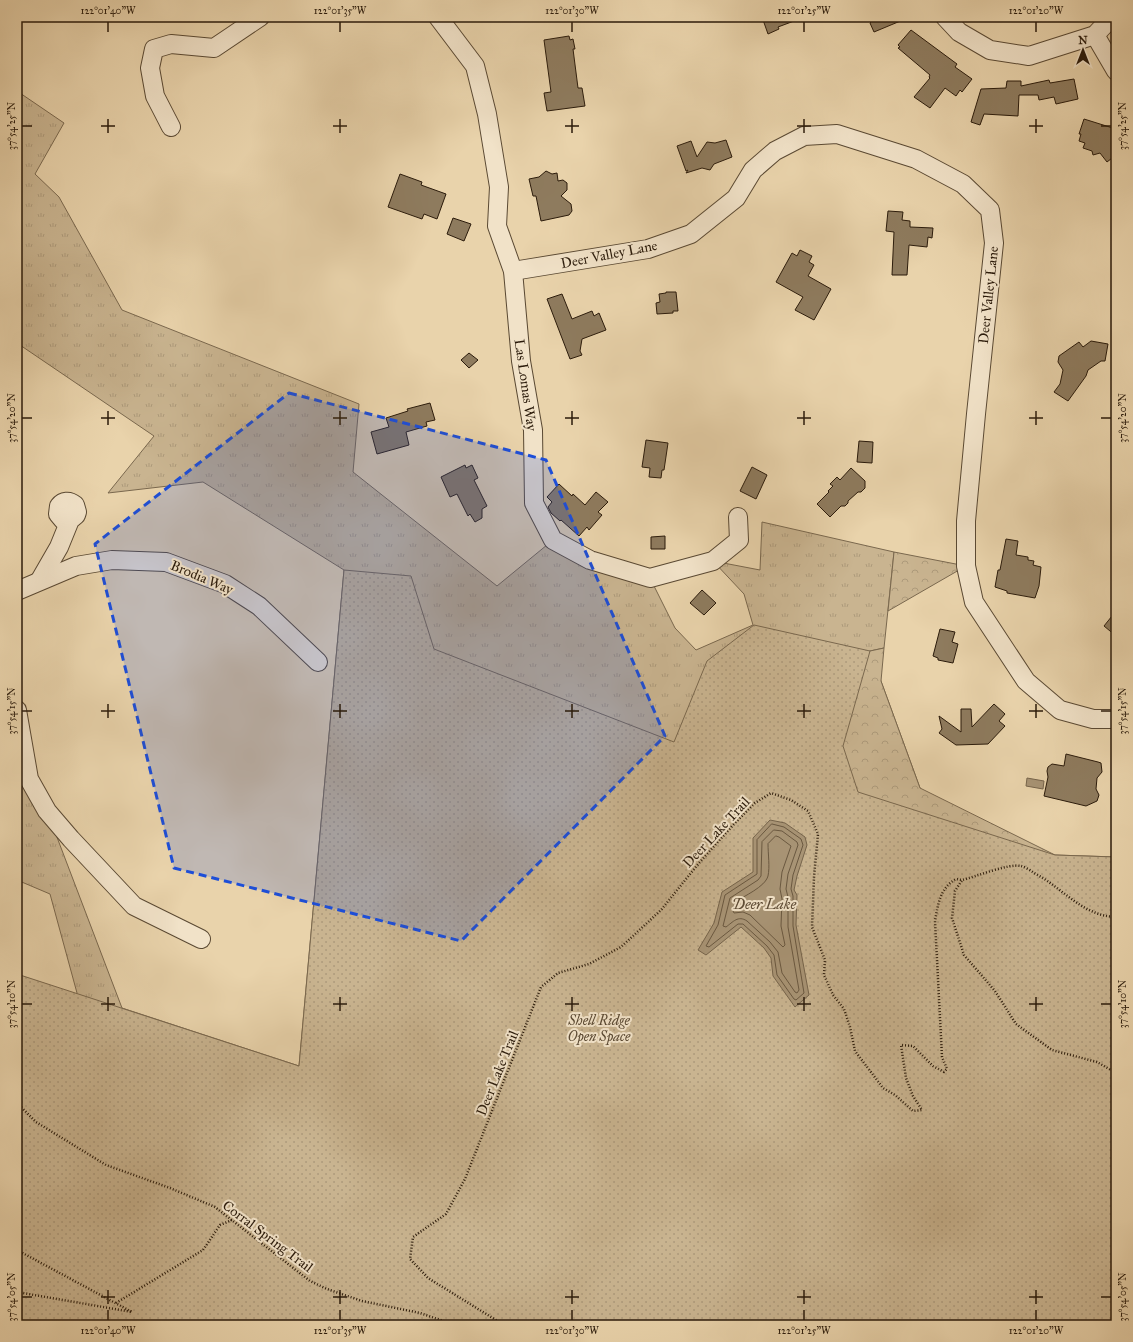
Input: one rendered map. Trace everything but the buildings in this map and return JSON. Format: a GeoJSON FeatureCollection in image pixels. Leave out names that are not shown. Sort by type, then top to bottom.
{"type":"FeatureCollection","features":[{"type":"Feature","properties":{"kind":"street"},"geometry":{"type":"LineString","coordinates":[[171,127],[155,96],[150,68],[154,49],[171,44],[214,48],[260,17]]}},
{"type":"Feature","properties":{"kind":"street","name":"Las Lomas Way"},"geometry":{"type":"LineString","coordinates":[[438,17],[476,66],[487,114],[498,187],[497,226],[513,272],[521,361],[533,430],[534,503],[553,540],[590,560],[650,578],[714,561],[739,540],[738,517]]}},
{"type":"Feature","properties":{"kind":"street"},"geometry":{"type":"LineString","coordinates":[[945,17],[959,32],[990,50],[1030,56],[1095,35],[1112,17]]}},
{"type":"Feature","properties":{"kind":"street"},"geometry":{"type":"LineString","coordinates":[[1095,35],[1116,71]]}},
{"type":"Feature","properties":{"kind":"street","name":"Deer Valley Lane"},"geometry":{"type":"LineString","coordinates":[[513,272],[648,249],[691,234],[736,198],[753,170],[775,151],[804,136],[837,134],[916,159],[963,184],[990,210],[994,243],[966,521],[966,566],[974,602],[1026,681],[1060,710],[1093,719],[1116,719]]}},
{"type":"Feature","properties":{"kind":"street"},"geometry":{"type":"LineString","coordinates":[[40,580],[59,547],[70,520]]}},
{"type":"Feature","properties":{"kind":"street","name":"Brodia Way"},"geometry":{"type":"LineString","coordinates":[[17,591],[76,566],[112,560],[166,562],[225,584],[259,606],[318,662]]}},
{"type":"Feature","properties":{"kind":"street"},"geometry":{"type":"LineString","coordinates":[[17,710],[29,779],[47,811],[71,839],[134,906],[201,939]]}},
{"type":"Feature","properties":{"kind":"path","name":"Deer Lake Trail"},"geometry":{"type":"LineString","coordinates":[[504,1325],[428,1278],[410,1259],[413,1237],[446,1214],[466,1179],[542,987],[558,973],[589,964],[621,947],[661,910],[699,863],[735,823],[755,803],[771,793],[791,800],[808,811],[818,834],[814,877],[812,927],[825,960],[824,976],[833,995],[844,1009],[850,1027],[855,1051],[883,1088],[895,1095],[913,1111],[922,1110],[913,1096],[906,1078],[901,1045],[912,1046],[933,1066],[944,1072],[947,1069],[942,1057],[935,921],[938,900],[949,883],[956,879],[962,880]]}},
{"type":"Feature","properties":{"kind":"path"},"geometry":{"type":"LineString","coordinates":[[1116,917],[1106,917],[1077,904],[1044,878],[1020,865],[1004,866],[962,880],[955,891],[952,918],[964,955],[995,991],[1016,1024],[1052,1050],[1097,1062],[1116,1073]]}},
{"type":"Feature","properties":{"kind":"path","name":"Corral Spring Trail"},"geometry":{"type":"LineString","coordinates":[[17,1103],[36,1122],[106,1165],[170,1188],[215,1207],[310,1281],[327,1289],[362,1301],[420,1313],[455,1325]]}},
{"type":"Feature","properties":{"kind":"path"},"geometry":{"type":"LineString","coordinates":[[115,1303],[203,1250],[220,1225],[232,1220]]}},
{"type":"Feature","properties":{"kind":"path"},"geometry":{"type":"LineString","coordinates":[[17,1250],[132,1312],[17,1292]]}},
{"type":"Feature","properties":{"kind":"highlighted area"},"geometry":{"type":"Polygon","coordinates":[[[289,393],[546,460],[665,736],[461,941],[174,868],[95,544],[289,393]]]}},
{"type":"Feature","properties":{"kind":"green space","name":"Shell Ridge Open Space"},"geometry":{"type":"Polygon","coordinates":[[[17,91],[64,123],[35,174],[59,197],[122,310],[359,404],[353,472],[497,586],[553,540],[650,578],[675,628],[696,650],[753,625],[744,594],[713,561],[760,570],[762,522],[894,552],[884,648],[870,651],[1116,1325],[17,1325],[77,993],[50,894],[17,880],[17,772],[29,779],[47,811],[122,1008],[299,1066],[344,570],[203,482],[108,493],[154,436],[17,343],[17,91]]]}},
{"type":"Feature","properties":{"kind":"green space"},"geometry":{"type":"Polygon","coordinates":[[[894,552],[966,566],[888,611],[894,552]]]}},
{"type":"Feature","properties":{"kind":"green space","name":"Shell Ridge Open Space"},"geometry":{"type":"Polygon","coordinates":[[[344,570],[411,576],[434,649],[674,742],[707,661],[754,625],[870,651],[843,746],[858,792],[1055,855],[1116,857],[1116,1325],[17,1325],[17,974],[299,1066],[344,570]]]}},
{"type":"Feature","properties":{"kind":"green space"},"geometry":{"type":"Polygon","coordinates":[[[884,648],[881,681],[920,788],[1055,855],[1116,857],[1116,982],[828,828],[734,711],[870,651],[884,648]]]}},
{"type":"Feature","properties":{"kind":"water"},"geometry":{"type":"Polygon","coordinates":[[[1027,778],[1044,781],[1043,789],[1026,786],[1027,778]]]}},
{"type":"Feature","properties":{"kind":"water","name":"Deer Lake"},"geometry":{"type":"Polygon","coordinates":[[[770,820],[785,823],[805,837],[807,845],[794,890],[797,895],[796,925],[809,995],[795,1007],[773,976],[771,958],[764,948],[741,927],[706,955],[698,950],[714,923],[722,892],[753,872],[753,838],[770,820]]]}}]}
